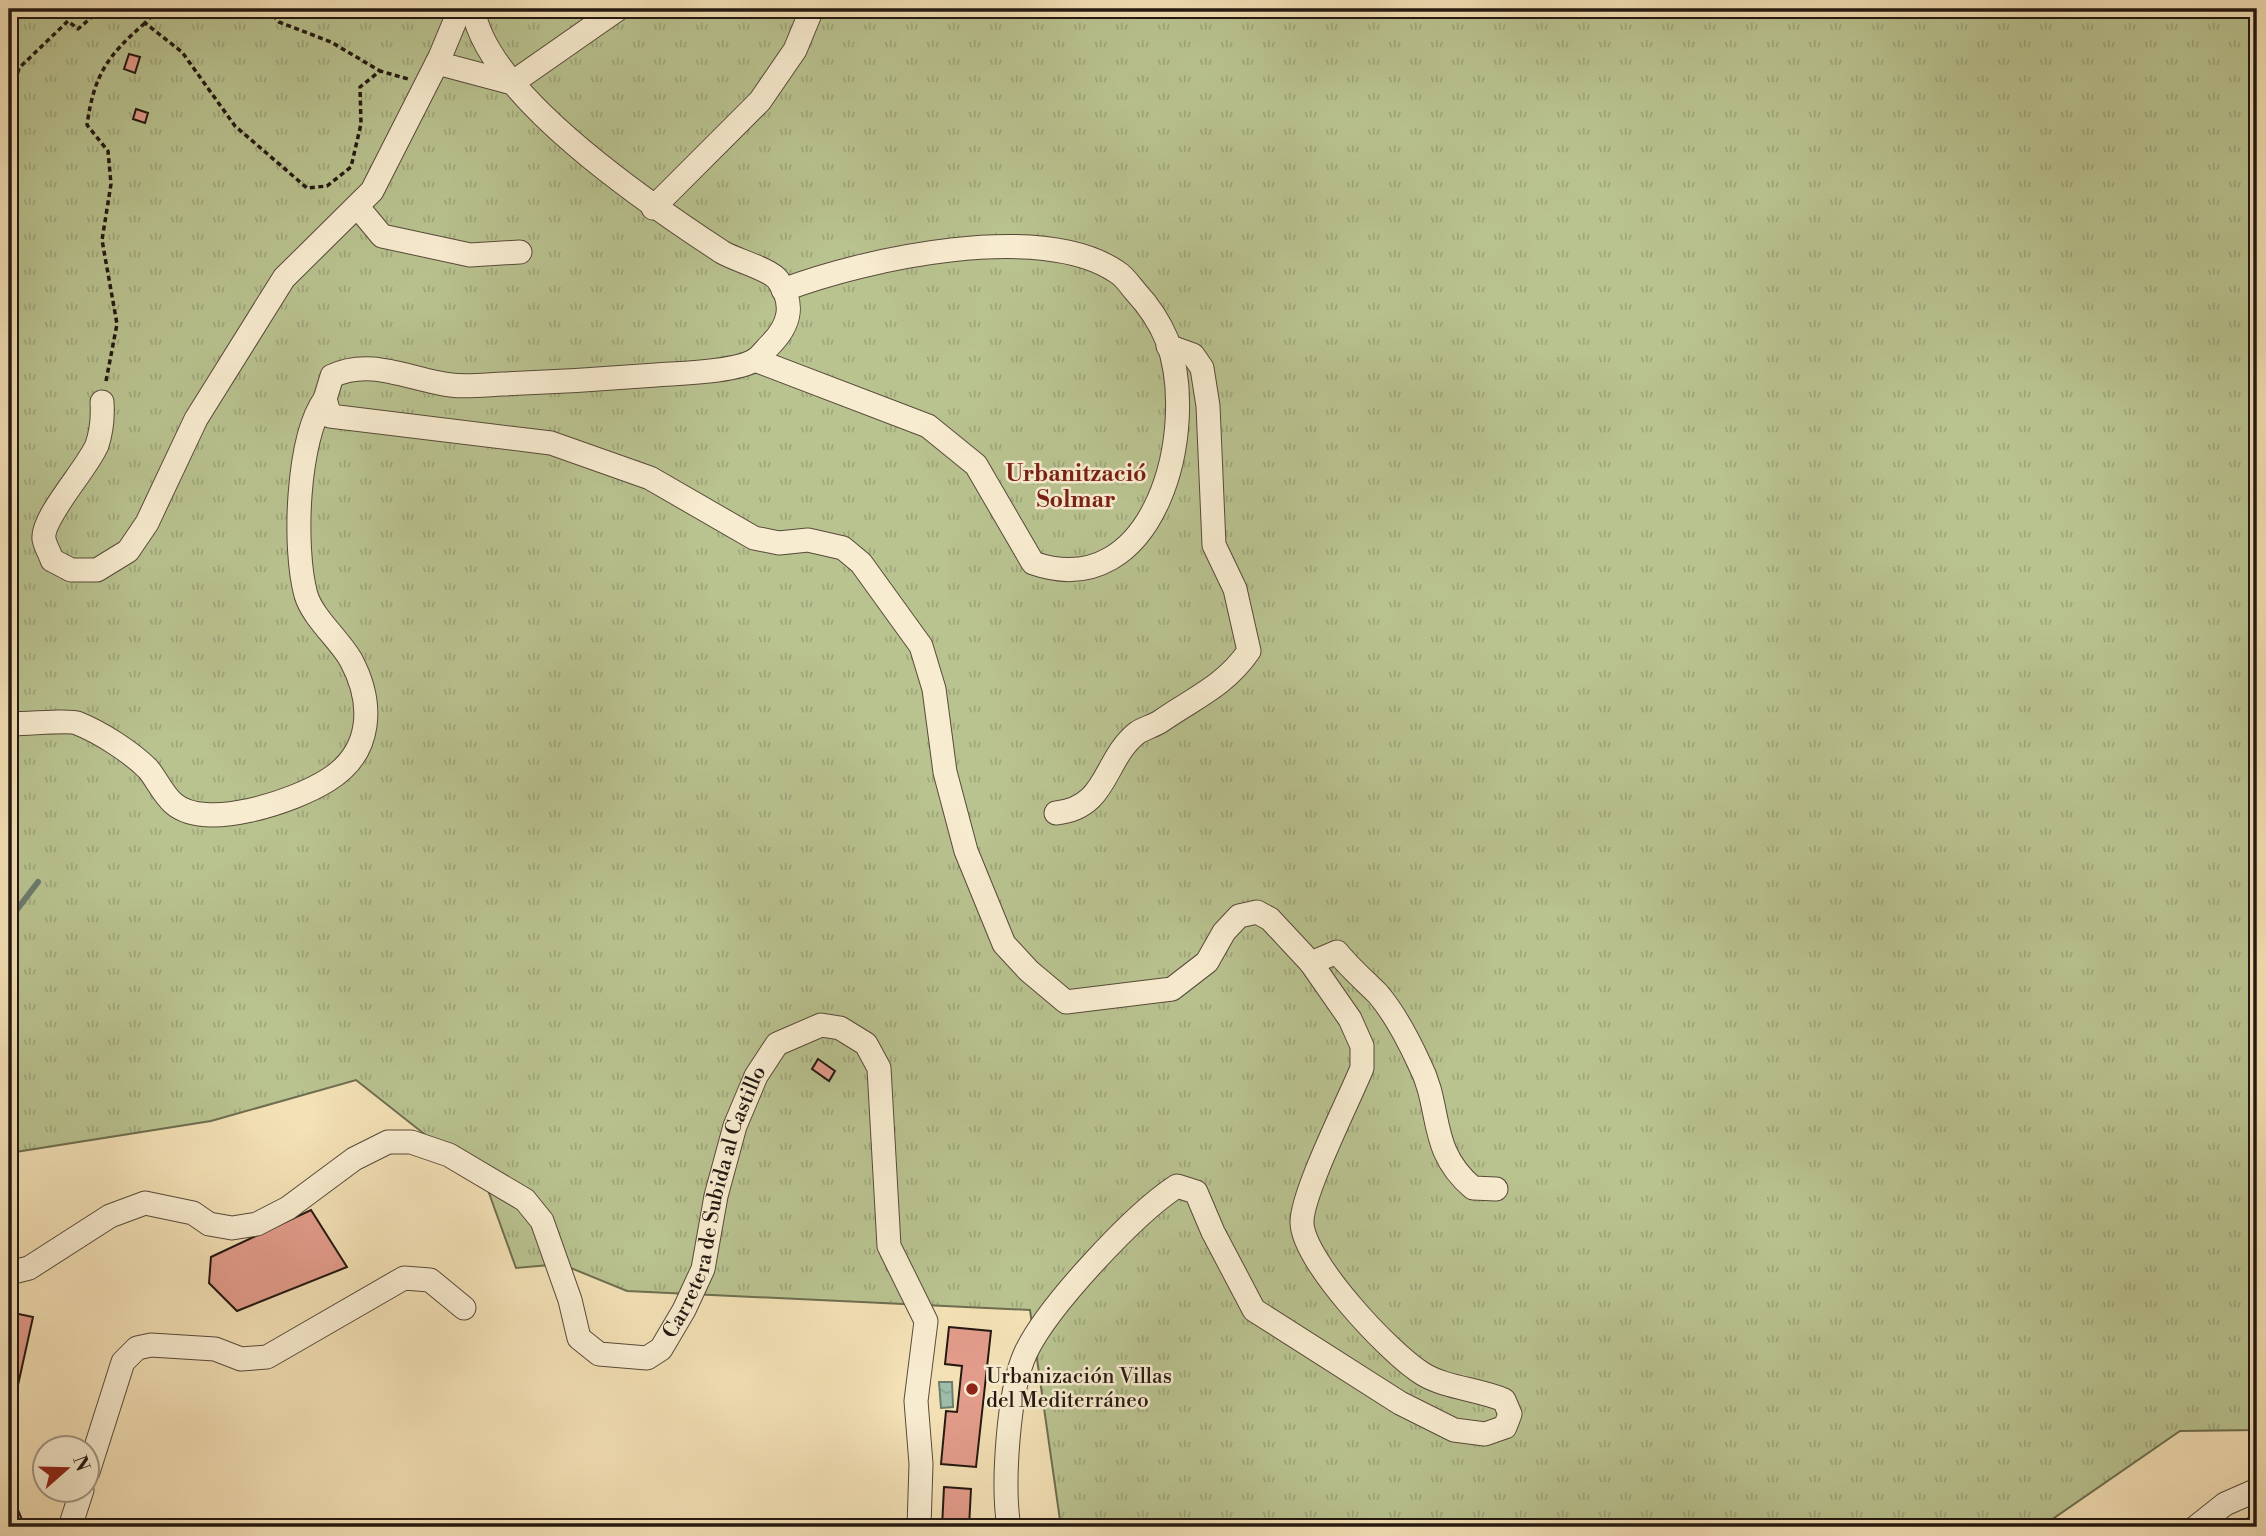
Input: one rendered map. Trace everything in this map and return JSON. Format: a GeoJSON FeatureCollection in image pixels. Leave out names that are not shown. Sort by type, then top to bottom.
{"type":"FeatureCollection","features":[{"type":"Feature","properties":{"kind":"street"},"geometry":{"type":"LineString","coordinates":[[102,402],[103,422],[96,445],[64,499],[49,517],[44,538],[52,560],[71,570],[97,570],[128,551],[147,523],[196,419],[284,278],[372,191],[437,64],[460,9]]}},
{"type":"Feature","properties":{"kind":"street"},"geometry":{"type":"LineString","coordinates":[[473,9],[484,40],[527,102],[653,208],[705,238],[721,251],[776,277],[783,290],[790,317],[778,337],[755,360]]}},
{"type":"Feature","properties":{"kind":"street"},"geometry":{"type":"LineString","coordinates":[[437,64],[512,83],[618,9]]}},
{"type":"Feature","properties":{"kind":"street"},"geometry":{"type":"LineString","coordinates":[[653,208],[760,101],[795,50],[812,9]]}},
{"type":"Feature","properties":{"kind":"street"},"geometry":{"type":"LineString","coordinates":[[357,206],[382,236],[470,255],[520,253]]}},
{"type":"Feature","properties":{"kind":"street"},"geometry":{"type":"LineString","coordinates":[[9,724],[74,722],[146,768],[174,805],[211,817],[274,804],[328,780],[354,756],[366,734],[366,698],[351,660],[307,596],[298,525],[308,432],[316,411],[325,399],[331,376],[346,369],[371,367],[441,384],[464,385],[698,371],[755,360],[928,426],[976,465],[1032,563],[1056,571],[1085,569],[1108,560],[1138,538],[1159,504],[1177,420],[1178,398],[1168,346],[1144,301],[1118,272],[1068,250],[1016,245],[877,260],[783,290]]}},
{"type":"Feature","properties":{"kind":"street"},"geometry":{"type":"LineString","coordinates":[[1056,813],[1075,811],[1089,802],[1136,734],[1211,691],[1234,673],[1249,651],[1235,589],[1214,545],[1208,406],[1202,368],[1193,355],[1168,346]]}},
{"type":"Feature","properties":{"kind":"street"},"geometry":{"type":"LineString","coordinates":[[325,399],[330,416],[551,443],[650,478],[754,538],[779,543],[808,540],[844,548],[860,564],[921,646],[934,689],[945,772],[966,851],[1004,944],[1029,971],[1066,1002],[1172,989],[1207,962],[1224,932],[1239,916],[1257,912],[1270,919],[1311,963],[1350,1018],[1362,1046],[1362,1068],[1310,1194],[1302,1222],[1308,1243],[1334,1286],[1423,1374],[1504,1400],[1510,1414],[1505,1427],[1485,1434],[1454,1430],[1400,1403],[1254,1310],[1213,1232],[1196,1192],[1177,1186],[1160,1197],[1074,1284],[1026,1353],[1014,1399],[1007,1467],[1004,1500],[1009,1527]]}},
{"type":"Feature","properties":{"kind":"street"},"geometry":{"type":"LineString","coordinates":[[1311,963],[1337,952],[1379,996],[1400,1025],[1422,1067],[1442,1147],[1451,1167],[1473,1188],[1496,1189]]}},
{"type":"Feature","properties":{"kind":"street","name":"Carretera de Subida al Castillo"},"geometry":{"type":"LineString","coordinates":[[9,1273],[29,1268],[110,1216],[145,1203],[193,1213],[209,1224],[232,1228],[257,1224],[288,1208],[354,1159],[388,1142],[411,1142],[449,1154],[526,1200],[542,1221],[570,1300],[579,1338],[599,1354],[647,1358],[661,1349],[684,1310],[703,1269],[716,1196],[735,1126],[756,1076],[778,1044],[821,1025],[840,1028],[866,1044],[879,1068],[889,1246],[926,1321],[916,1401],[921,1464],[919,1527]]}},
{"type":"Feature","properties":{"kind":"street"},"geometry":{"type":"LineString","coordinates":[[100,1434],[123,1362],[137,1348],[151,1345],[215,1349],[241,1359],[267,1357],[404,1278],[430,1280],[464,1308]]}},
{"type":"Feature","properties":{"kind":"street"},"geometry":{"type":"LineString","coordinates":[[2196,1527],[2225,1504],[2257,1490]]}},
{"type":"Feature","properties":{"kind":"street"},"geometry":{"type":"LineString","coordinates":[[70,1527],[77,1504]]}},
{"type":"Feature","properties":{"kind":"path"},"geometry":{"type":"LineString","coordinates":[[9,106],[19,68],[68,22],[78,29],[102,9]]}},
{"type":"Feature","properties":{"kind":"path"},"geometry":{"type":"LineString","coordinates":[[102,402],[117,324],[102,240],[111,184],[108,151],[87,125],[92,89],[113,51],[158,9]]}},
{"type":"Feature","properties":{"kind":"path"},"geometry":{"type":"LineString","coordinates":[[267,9],[279,22],[331,42],[380,71],[426,85]]}},
{"type":"Feature","properties":{"kind":"path"},"geometry":{"type":"LineString","coordinates":[[145,23],[182,52],[235,126],[307,188],[327,186],[351,167],[361,124],[360,87],[380,71]]}},
{"type":"Feature","properties":{"kind":"green space"},"geometry":{"type":"Polygon","coordinates":[[[9,9],[2257,9],[2257,1430],[2180,1431],[2041,1527],[1061,1527],[1030,1310],[627,1291],[561,1264],[516,1268],[485,1182],[356,1080],[211,1121],[9,1153],[9,9]]]}},
{"type":"Feature","properties":{"kind":"water"},"geometry":{"type":"Polygon","coordinates":[[[939,1382],[952,1382],[953,1407],[941,1408],[939,1382]]]}},
{"type":"Feature","properties":{"kind":"building"},"geometry":{"type":"Polygon","coordinates":[[[129,54],[140,57],[135,73],[124,69],[129,54]]]}},
{"type":"Feature","properties":{"kind":"building"},"geometry":{"type":"Polygon","coordinates":[[[136,109],[148,113],[145,123],[133,119],[136,109]]]}},
{"type":"Feature","properties":{"kind":"building"},"geometry":{"type":"Polygon","coordinates":[[[818,1059],[835,1071],[829,1081],[812,1069],[818,1059]]]}},
{"type":"Feature","properties":{"kind":"building"},"geometry":{"type":"Polygon","coordinates":[[[311,1210],[347,1267],[237,1311],[209,1283],[211,1257],[311,1210]]]}},
{"type":"Feature","properties":{"kind":"building"},"geometry":{"type":"Polygon","coordinates":[[[9,1312],[33,1317],[16,1394],[9,1392],[9,1312]]]}},
{"type":"Feature","properties":{"kind":"building","name":"Urbanización Villas del Mediterráneo"},"geometry":{"type":"Polygon","coordinates":[[[949,1327],[991,1331],[976,1467],[941,1464],[946,1411],[957,1412],[962,1366],[945,1364],[949,1327]]]}},
{"type":"Feature","properties":{"kind":"building"},"geometry":{"type":"Polygon","coordinates":[[[944,1487],[971,1489],[969,1527],[942,1527],[944,1487]]]}},
{"type":"Feature","properties":{"kind":"building"},"geometry":{"type":"Polygon","coordinates":[[[9,1503],[16,1505],[25,1527],[9,1527],[9,1503]]]}},
{"type":"Feature","properties":{"kind":"building"},"geometry":{"type":"Polygon","coordinates":[[[2253,1514],[2257,1514],[2257,1527],[2238,1527],[2253,1514]]]}},
{"type":"Feature","properties":{"kind":"waterway"},"geometry":{"type":"LineString","coordinates":[[9,920],[38,882]]}},
{"type":"Feature","properties":{"kind":"place","name":"Urbanización Villas del Mediterráneo"},"geometry":{"type":"Point","coordinates":[972,1389]}},
{"type":"Feature","properties":{"kind":"district","name":"Urbanització Solmar"},"geometry":{"type":"Point","coordinates":[1076,487]}}]}
